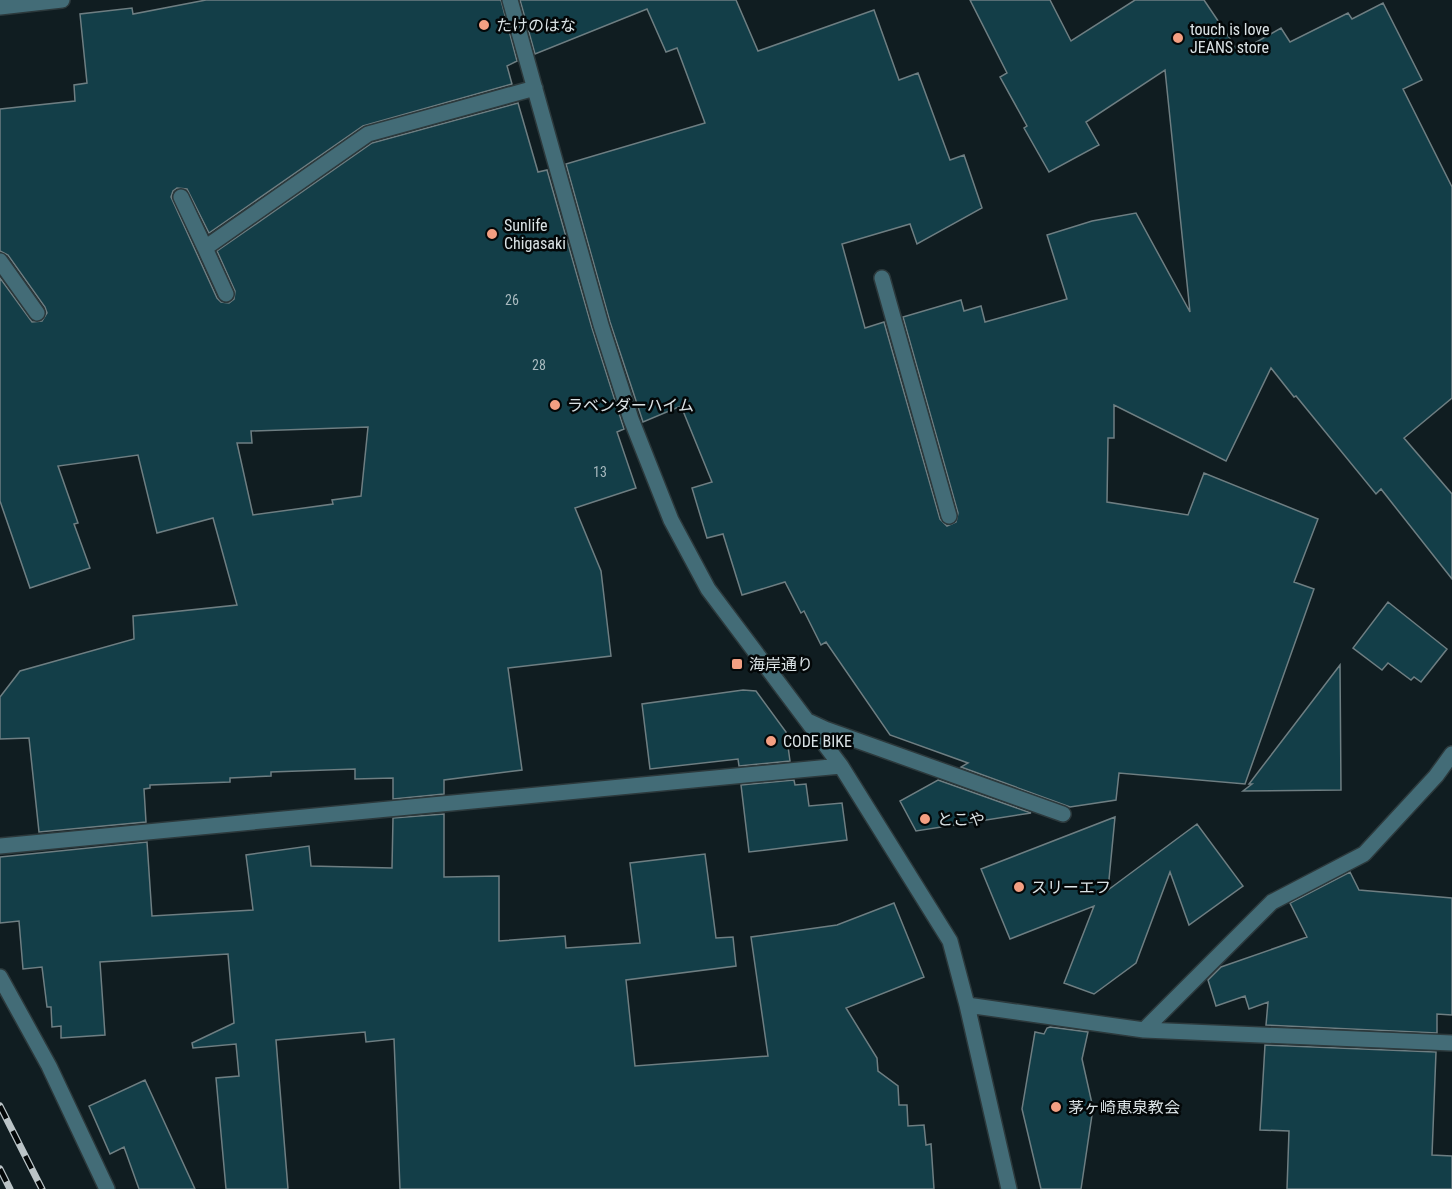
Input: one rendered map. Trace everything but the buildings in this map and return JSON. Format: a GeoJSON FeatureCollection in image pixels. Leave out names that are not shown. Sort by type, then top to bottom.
{"type":"FeatureCollection","features":[{"type":"Feature","properties":{"kind":"street"},"geometry":{"type":"LineString","coordinates":[[0,7],[62,0]]}},
{"type":"Feature","properties":{"kind":"street"},"geometry":{"type":"LineString","coordinates":[[510,0],[601,325],[631,419],[671,520],[708,589],[841,766],[950,941],[1009,1189]]}},
{"type":"Feature","properties":{"kind":"street"},"geometry":{"type":"LineString","coordinates":[[205,248],[368,134],[535,88]]}},
{"type":"Feature","properties":{"kind":"street"},"geometry":{"type":"LineString","coordinates":[[181,197],[226,294]]}},
{"type":"Feature","properties":{"kind":"street"},"geometry":{"type":"LineString","coordinates":[[0,261],[37,313]]}},
{"type":"Feature","properties":{"kind":"street"},"geometry":{"type":"LineString","coordinates":[[882,278],[949,516]]}},
{"type":"Feature","properties":{"kind":"street"},"geometry":{"type":"LineString","coordinates":[[805,719],[825,729],[1063,814]]}},
{"type":"Feature","properties":{"kind":"street"},"geometry":{"type":"LineString","coordinates":[[1144,1030],[1272,902],[1364,854],[1436,776],[1452,754]]}},
{"type":"Feature","properties":{"kind":"street"},"geometry":{"type":"LineString","coordinates":[[0,846],[841,766]]}},
{"type":"Feature","properties":{"kind":"street"},"geometry":{"type":"LineString","coordinates":[[0,977],[49,1066],[107,1189]]}},
{"type":"Feature","properties":{"kind":"street"},"geometry":{"type":"LineString","coordinates":[[967,1005],[1144,1030],[1452,1042]]}},
{"type":"Feature","properties":{"kind":"railway"},"geometry":{"type":"LineString","coordinates":[[0,1106],[42,1189]]}},
{"type":"Feature","properties":{"kind":"railway"},"geometry":{"type":"LineString","coordinates":[[0,1169],[10,1189]]}},
{"type":"Feature","properties":{"kind":"place","name":"たけのはな"},"geometry":{"type":"Point","coordinates":[484,25]}},
{"type":"Feature","properties":{"kind":"place","name":"touch is love JEANS store"},"geometry":{"type":"Point","coordinates":[1178,38]}},
{"type":"Feature","properties":{"kind":"place","name":"Sunlife Chigasaki"},"geometry":{"type":"Point","coordinates":[492,234]}},
{"type":"Feature","properties":{"kind":"place","name":"ラベンダーハイム"},"geometry":{"type":"Point","coordinates":[555,405]}},
{"type":"Feature","properties":{"kind":"place","name":"海岸通り"},"geometry":{"type":"Point","coordinates":[737,664]}},
{"type":"Feature","properties":{"kind":"place","name":"CODE BIKE"},"geometry":{"type":"Point","coordinates":[771,741]}},
{"type":"Feature","properties":{"kind":"place","name":"とこや"},"geometry":{"type":"Point","coordinates":[925,819]}},
{"type":"Feature","properties":{"kind":"place","name":"スリーエフ"},"geometry":{"type":"Point","coordinates":[1019,887]}},
{"type":"Feature","properties":{"kind":"place","name":"茅ヶ崎恵泉教会"},"geometry":{"type":"Point","coordinates":[1056,1107]}}]}
